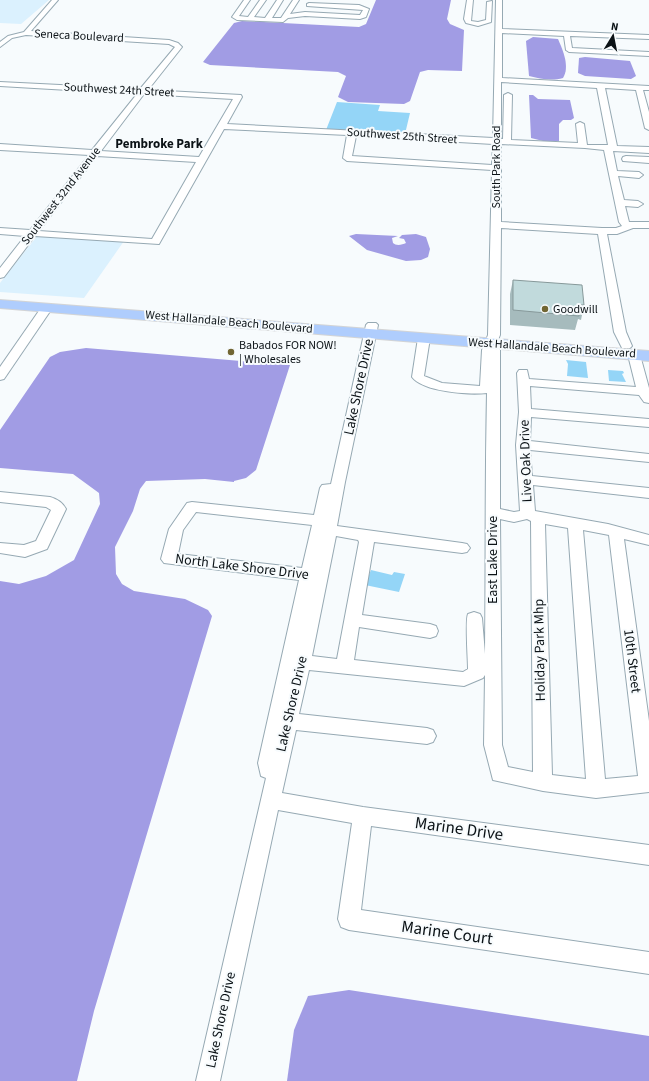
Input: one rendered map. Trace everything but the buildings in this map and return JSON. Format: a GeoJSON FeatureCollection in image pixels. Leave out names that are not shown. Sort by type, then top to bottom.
{"type":"FeatureCollection","features":[{"type":"Feature","properties":{"kind":"main road","name":"West Hallandale Beach Boulevard"},"geometry":{"type":"LineString","coordinates":[[0,296],[209,317],[636,355]]}},
{"type":"Feature","properties":{"kind":"main road","name":"West Hallandale Beach Boulevard"},"geometry":{"type":"LineString","coordinates":[[0,304],[120,313],[226,317],[285,322],[302,320],[424,338],[491,342]]}},
{"type":"Feature","properties":{"kind":"main road"},"geometry":{"type":"LineString","coordinates":[[636,355],[637,352],[649,349]]}},
{"type":"Feature","properties":{"kind":"street","name":"Seneca Boulevard"},"geometry":{"type":"LineString","coordinates":[[26,33],[55,0]]}},
{"type":"Feature","properties":{"kind":"street"},"geometry":{"type":"LineString","coordinates":[[247,0],[235,17],[267,20],[281,20],[286,17],[305,14],[360,17],[364,16],[366,9],[359,7],[311,3],[305,14]]}},
{"type":"Feature","properties":{"kind":"street"},"geometry":{"type":"LineString","coordinates":[[250,19],[263,0]]}},
{"type":"Feature","properties":{"kind":"street"},"geometry":{"type":"LineString","coordinates":[[267,20],[280,0]]}},
{"type":"Feature","properties":{"kind":"street"},"geometry":{"type":"LineString","coordinates":[[286,17],[296,0]]}},
{"type":"Feature","properties":{"kind":"street"},"geometry":{"type":"LineString","coordinates":[[470,0],[468,22],[480,24],[487,23],[489,21],[490,0]]}},
{"type":"Feature","properties":{"kind":"street","name":"South Park Road"},"geometry":{"type":"LineString","coordinates":[[491,342],[496,226],[498,80],[501,35],[499,0]]}},
{"type":"Feature","properties":{"kind":"street","name":"Seneca Boulevard"},"geometry":{"type":"LineString","coordinates":[[26,33],[169,42],[176,44]]}},
{"type":"Feature","properties":{"kind":"street"},"geometry":{"type":"LineString","coordinates":[[0,45],[10,37],[26,33]]}},
{"type":"Feature","properties":{"kind":"street"},"geometry":{"type":"LineString","coordinates":[[501,35],[646,38],[649,53],[569,50],[567,36]]}},
{"type":"Feature","properties":{"kind":"street"},"geometry":{"type":"LineString","coordinates":[[606,38],[608,52]]}},
{"type":"Feature","properties":{"kind":"street","name":"Southwest 32nd Avenue"},"geometry":{"type":"LineString","coordinates":[[0,275],[179,47],[176,44]]}},
{"type":"Feature","properties":{"kind":"street"},"geometry":{"type":"LineString","coordinates":[[507,142],[508,77]]}},
{"type":"Feature","properties":{"kind":"street"},"geometry":{"type":"LineString","coordinates":[[498,80],[508,77],[554,87],[649,88]]}},
{"type":"Feature","properties":{"kind":"street","name":"Southwest 24th Street"},"geometry":{"type":"LineString","coordinates":[[0,84],[238,97],[222,126]]}},
{"type":"Feature","properties":{"kind":"street"},"geometry":{"type":"LineString","coordinates":[[601,87],[610,152],[624,222],[627,226]]}},
{"type":"Feature","properties":{"kind":"street"},"geometry":{"type":"LineString","coordinates":[[639,88],[649,128]]}},
{"type":"Feature","properties":{"kind":"street"},"geometry":{"type":"LineString","coordinates":[[580,124],[586,147]]}},
{"type":"Feature","properties":{"kind":"street"},"geometry":{"type":"LineString","coordinates":[[0,231],[156,242],[222,126]]}},
{"type":"Feature","properties":{"kind":"street","name":"Southwest 25th Street"},"geometry":{"type":"LineString","coordinates":[[222,126],[586,147],[610,152]]}},
{"type":"Feature","properties":{"kind":"street"},"geometry":{"type":"LineString","coordinates":[[352,133],[347,158],[497,168]]}},
{"type":"Feature","properties":{"kind":"street"},"geometry":{"type":"LineString","coordinates":[[0,146],[202,160]]}},
{"type":"Feature","properties":{"kind":"street"},"geometry":{"type":"LineString","coordinates":[[610,152],[649,150]]}},
{"type":"Feature","properties":{"kind":"street"},"geometry":{"type":"LineString","coordinates":[[610,152],[649,160]]}},
{"type":"Feature","properties":{"kind":"street"},"geometry":{"type":"LineString","coordinates":[[614,173],[639,175]]}},
{"type":"Feature","properties":{"kind":"street"},"geometry":{"type":"LineString","coordinates":[[620,203],[638,204]]}},
{"type":"Feature","properties":{"kind":"street"},"geometry":{"type":"LineString","coordinates":[[496,226],[617,231],[627,226],[636,224],[649,225]]}},
{"type":"Feature","properties":{"kind":"street"},"geometry":{"type":"LineString","coordinates":[[602,231],[620,332],[636,355],[649,365]]}},
{"type":"Feature","properties":{"kind":"street"},"geometry":{"type":"LineString","coordinates":[[0,376],[47,307]]}},
{"type":"Feature","properties":{"kind":"street","name":"Lake Shore Drive"},"geometry":{"type":"LineString","coordinates":[[208,1081],[276,772],[268,770],[267,763],[282,720],[297,666],[304,626],[327,524],[367,330]]}},
{"type":"Feature","properties":{"kind":"street"},"geometry":{"type":"LineString","coordinates":[[424,338],[418,377],[424,381],[447,388],[486,390],[488,350],[491,342]]}},
{"type":"Feature","properties":{"kind":"street","name":"East Lake Drive"},"geometry":{"type":"LineString","coordinates":[[491,342],[494,350],[493,745],[500,774]]}},
{"type":"Feature","properties":{"kind":"street"},"geometry":{"type":"LineString","coordinates":[[636,355],[647,395]]}},
{"type":"Feature","properties":{"kind":"street","name":"Live Oak Drive"},"geometry":{"type":"LineString","coordinates":[[647,395],[524,378],[523,445],[526,480],[533,516],[612,530],[649,540]]}},
{"type":"Feature","properties":{"kind":"street"},"geometry":{"type":"LineString","coordinates":[[524,412],[649,423]]}},
{"type":"Feature","properties":{"kind":"street"},"geometry":{"type":"LineString","coordinates":[[523,445],[649,458]]}},
{"type":"Feature","properties":{"kind":"street"},"geometry":{"type":"LineString","coordinates":[[526,480],[649,493]]}},
{"type":"Feature","properties":{"kind":"street"},"geometry":{"type":"LineString","coordinates":[[0,497],[50,502],[59,509],[42,545],[25,550],[0,548]]}},
{"type":"Feature","properties":{"kind":"street","name":"North Lake Shore Drive"},"geometry":{"type":"LineString","coordinates":[[315,576],[169,559],[176,529],[192,507],[327,524]]}},
{"type":"Feature","properties":{"kind":"street"},"geometry":{"type":"LineString","coordinates":[[493,512],[514,517],[533,516]]}},
{"type":"Feature","properties":{"kind":"street","name":"Holiday Park Mhp"},"geometry":{"type":"LineString","coordinates":[[533,516],[543,782]]}},
{"type":"Feature","properties":{"kind":"street"},"geometry":{"type":"LineString","coordinates":[[327,524],[364,535],[462,548]]}},
{"type":"Feature","properties":{"kind":"street"},"geometry":{"type":"LineString","coordinates":[[575,524],[596,789]]}},
{"type":"Feature","properties":{"kind":"street","name":"10th Street"},"geometry":{"type":"LineString","coordinates":[[500,774],[543,782],[596,789],[648,784],[612,530]]}},
{"type":"Feature","properties":{"kind":"street"},"geometry":{"type":"LineString","coordinates":[[344,666],[367,542],[364,535]]}},
{"type":"Feature","properties":{"kind":"street"},"geometry":{"type":"LineString","coordinates":[[297,666],[344,666],[464,680],[476,673],[476,630],[474,618]]}},
{"type":"Feature","properties":{"kind":"street"},"geometry":{"type":"LineString","coordinates":[[352,620],[430,631]]}},
{"type":"Feature","properties":{"kind":"street"},"geometry":{"type":"LineString","coordinates":[[282,720],[427,736]]}},
{"type":"Feature","properties":{"kind":"street","name":"Marine Drive"},"geometry":{"type":"LineString","coordinates":[[270,800],[363,816],[649,855]]}},
{"type":"Feature","properties":{"kind":"street","name":"Marine Court"},"geometry":{"type":"LineString","coordinates":[[363,816],[349,919],[649,962]]}},
{"type":"Feature","properties":{"kind":"shaded area"},"geometry":{"type":"Polygon","coordinates":[[[0,0],[49,0],[21,24],[0,23],[0,0]]]}},
{"type":"Feature","properties":{"kind":"shaded area"},"geometry":{"type":"Polygon","coordinates":[[[376,0],[451,0],[447,19],[450,24],[464,30],[462,71],[428,70],[420,72],[410,101],[404,104],[348,102],[338,97],[346,76],[338,72],[210,65],[203,62],[234,23],[242,21],[359,27],[366,24],[376,0]]]}},
{"type":"Feature","properties":{"kind":"shaded area"},"geometry":{"type":"Polygon","coordinates":[[[533,37],[558,39],[564,53],[566,64],[563,78],[546,79],[529,76],[526,41],[533,37]]]}},
{"type":"Feature","properties":{"kind":"shaded area"},"geometry":{"type":"Polygon","coordinates":[[[585,57],[630,61],[636,76],[631,79],[585,76],[578,73],[579,58],[585,57]]]}},
{"type":"Feature","properties":{"kind":"shaded area"},"geometry":{"type":"Polygon","coordinates":[[[529,95],[533,95],[538,99],[570,100],[574,118],[571,120],[563,120],[559,124],[559,141],[543,141],[531,138],[529,95]]]}},
{"type":"Feature","properties":{"kind":"shaded area"},"geometry":{"type":"Polygon","coordinates":[[[337,102],[380,105],[378,111],[410,113],[405,134],[326,130],[337,102]]]}},
{"type":"Feature","properties":{"kind":"shaded area"},"geometry":{"type":"Polygon","coordinates":[[[356,234],[398,236],[392,238],[393,243],[397,245],[406,243],[404,239],[399,238],[402,235],[416,234],[426,237],[430,249],[428,257],[421,260],[406,261],[367,250],[349,236],[356,234]]]}},
{"type":"Feature","properties":{"kind":"shaded area"},"geometry":{"type":"Polygon","coordinates":[[[38,235],[124,241],[84,298],[0,292],[0,283],[38,235]]]}},
{"type":"Feature","properties":{"kind":"shaded area"},"geometry":{"type":"Polygon","coordinates":[[[86,348],[290,365],[256,470],[246,478],[234,482],[205,479],[146,481],[140,489],[133,511],[115,547],[116,574],[122,584],[134,591],[185,599],[208,610],[212,616],[94,1011],[77,1081],[0,1081],[0,581],[19,584],[46,576],[74,560],[100,504],[99,493],[73,474],[0,468],[0,430],[50,357],[60,352],[86,348]]]}},
{"type":"Feature","properties":{"kind":"shaded area"},"geometry":{"type":"Polygon","coordinates":[[[566,360],[586,362],[588,378],[567,376],[568,364],[566,360]]]}},
{"type":"Feature","properties":{"kind":"shaded area"},"geometry":{"type":"Polygon","coordinates":[[[608,370],[623,371],[624,373],[622,374],[626,382],[609,381],[608,370]]]}},
{"type":"Feature","properties":{"kind":"shaded area"},"geometry":{"type":"Polygon","coordinates":[[[371,570],[392,575],[394,572],[405,574],[399,592],[365,585],[371,570]]]}},
{"type":"Feature","properties":{"kind":"shaded area"},"geometry":{"type":"Polygon","coordinates":[[[349,990],[649,1036],[649,1081],[287,1081],[294,1030],[308,996],[349,990]]]}},
{"type":"Feature","properties":{"kind":"place","name":"Goodwill"},"geometry":{"type":"Point","coordinates":[545,309]}},
{"type":"Feature","properties":{"kind":"place","name":"Babados FOR NOW! | Wholesales"},"geometry":{"type":"Point","coordinates":[231,352]}},
{"type":"Feature","properties":{"kind":"district","name":"Pembroke Park"},"geometry":{"type":"Point","coordinates":[159,144]}}]}
